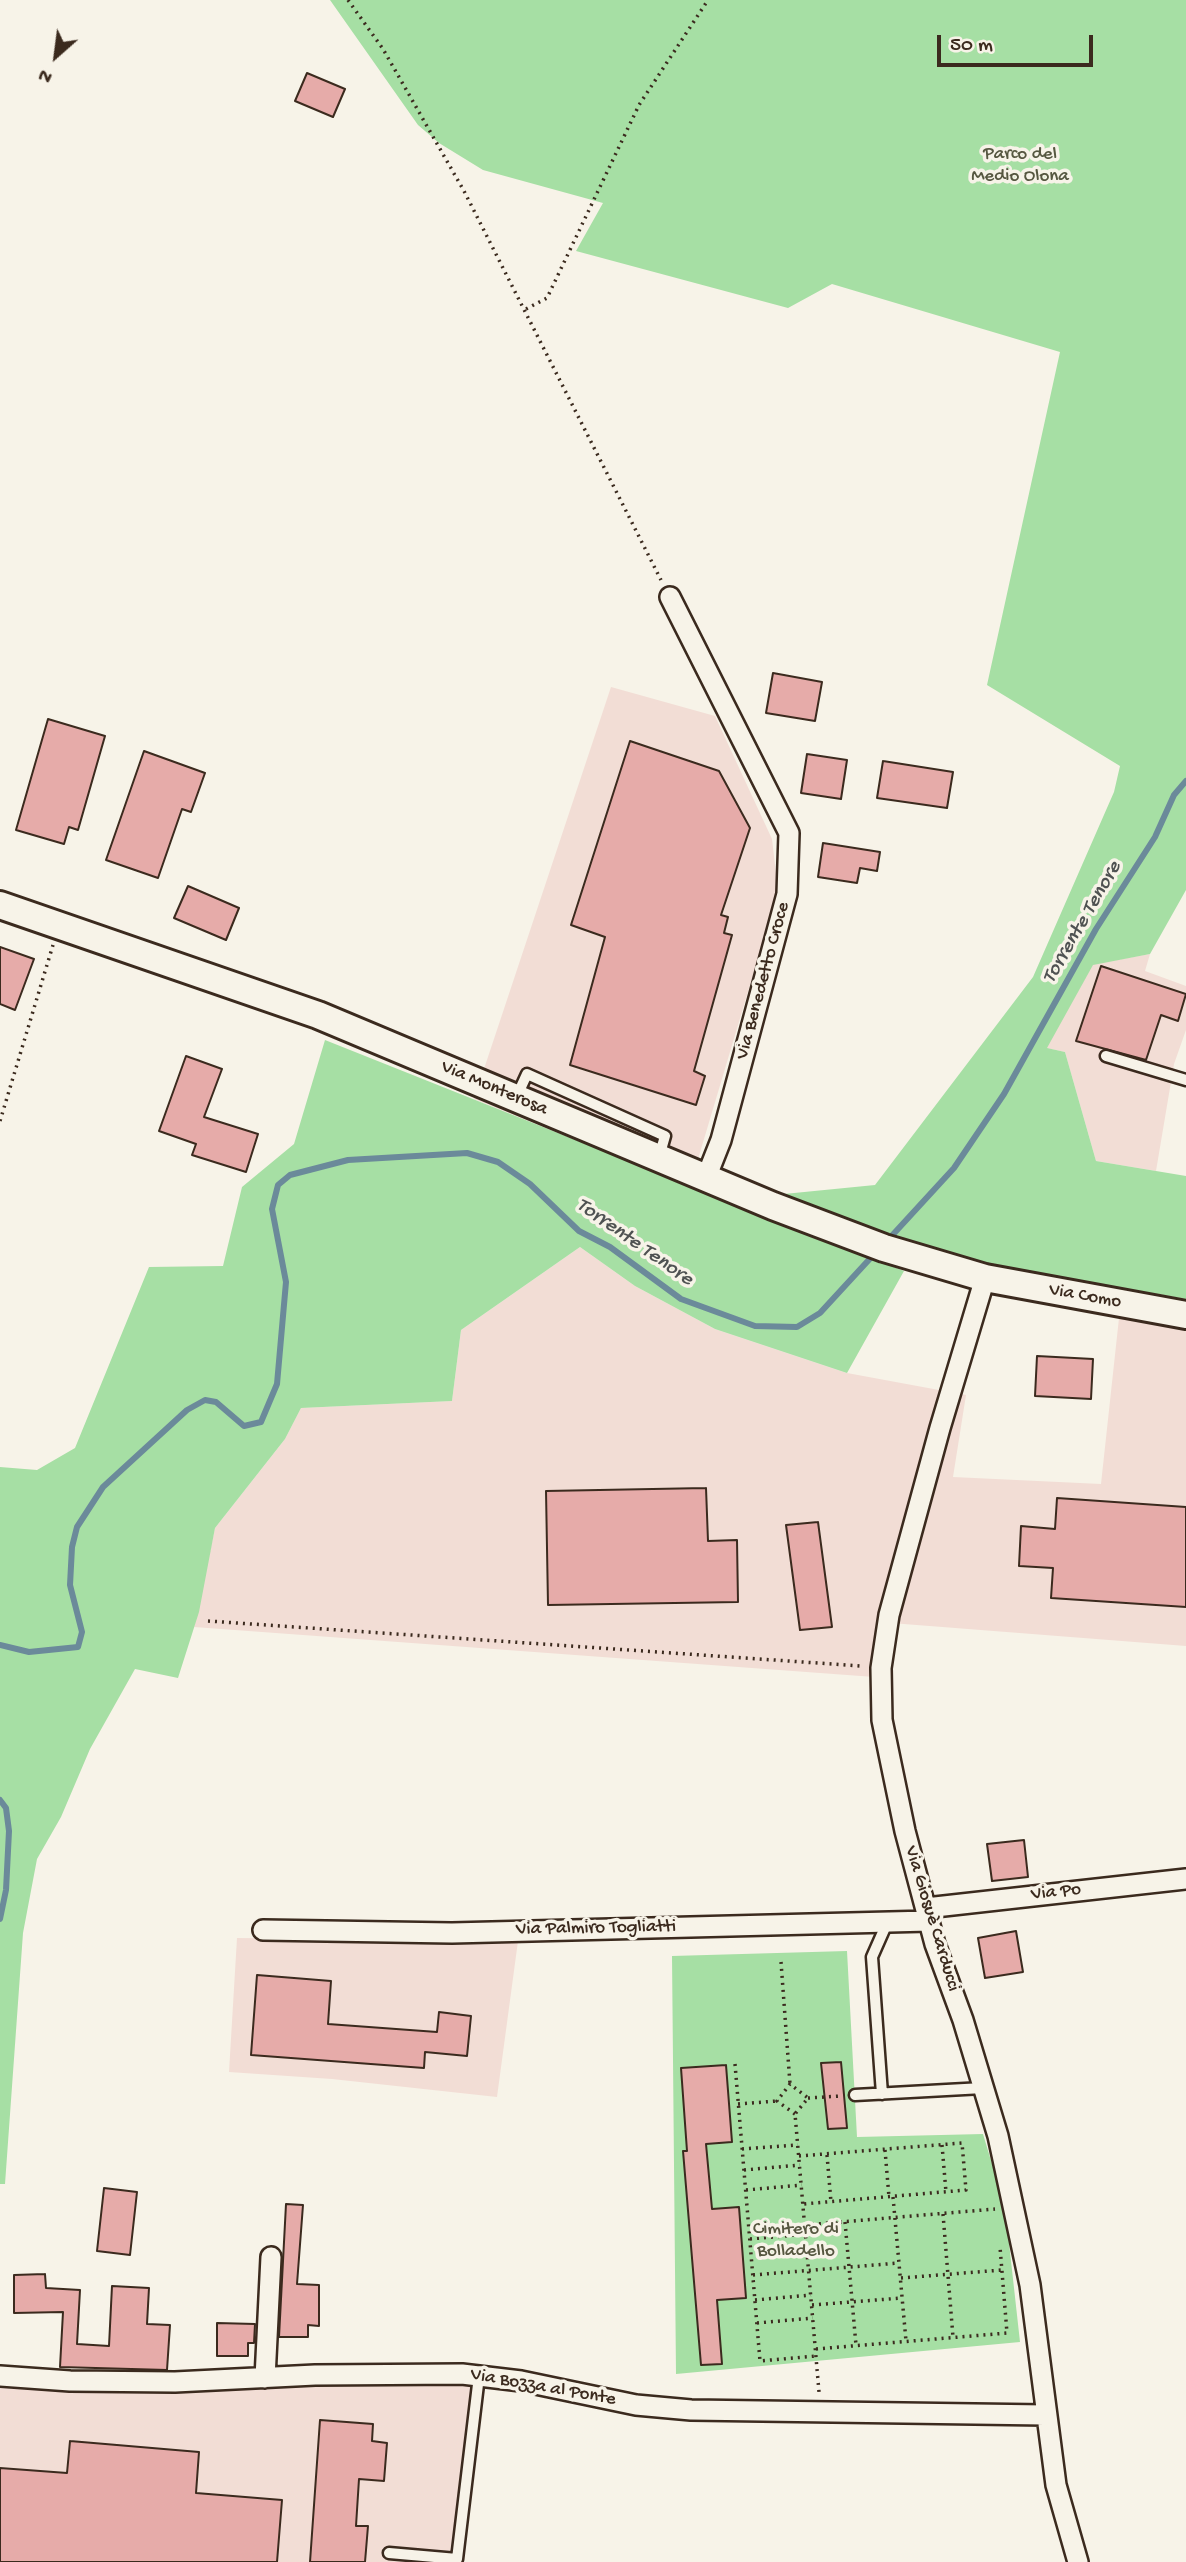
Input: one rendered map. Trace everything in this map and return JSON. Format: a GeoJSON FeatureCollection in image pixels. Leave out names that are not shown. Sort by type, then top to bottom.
{"type":"FeatureCollection","features":[{"type":"Feature","properties":{"kind":"main road","name":"Via Monterosa"},"geometry":{"type":"LineString","coordinates":[[0,905],[318,1015],[839,1231],[921,1261],[985,1278]]}},
{"type":"Feature","properties":{"kind":"main road","name":"Via Como"},"geometry":{"type":"LineString","coordinates":[[985,1278],[1186,1315]]}},
{"type":"Feature","properties":{"kind":"street","name":"Via Benedetto Croce"},"geometry":{"type":"LineString","coordinates":[[670,597],[789,833],[787,894],[721,1140],[706,1178]]}},
{"type":"Feature","properties":{"kind":"street","name":"Via Giosuè Carducci"},"geometry":{"type":"LineString","coordinates":[[985,1278],[940,1428],[889,1615],[881,1668],[882,1720],[905,1831],[927,1914],[998,2136],[1030,2285],[1056,2485],[1078,2562]]}},
{"type":"Feature","properties":{"kind":"street","name":"Via Po"},"geometry":{"type":"LineString","coordinates":[[927,1914],[1186,1879]]}},
{"type":"Feature","properties":{"kind":"street","name":"Via Palmiro Togliatti"},"geometry":{"type":"LineString","coordinates":[[263,1930],[452,1933],[887,1922],[927,1914]]}},
{"type":"Feature","properties":{"kind":"street"},"geometry":{"type":"LineString","coordinates":[[265,2378],[271,2258]]}},
{"type":"Feature","properties":{"kind":"street","name":"Via Bozza al Ponte"},"geometry":{"type":"LineString","coordinates":[[0,2376],[70,2381],[175,2382],[265,2378],[478,2376],[521,2381],[636,2404],[691,2410],[1045,2415]]}},
{"type":"Feature","properties":{"kind":"lane"},"geometry":{"type":"LineString","coordinates":[[1106,1056],[1186,1080]]}},
{"type":"Feature","properties":{"kind":"lane"},"geometry":{"type":"LineString","coordinates":[[882,2094],[872,1957],[887,1922]]}},
{"type":"Feature","properties":{"kind":"lane"},"geometry":{"type":"LineString","coordinates":[[855,2095],[983,2088]]}},
{"type":"Feature","properties":{"kind":"lane"},"geometry":{"type":"LineString","coordinates":[[389,2553],[457,2559],[478,2376]]}},
{"type":"Feature","properties":{"kind":"path"},"geometry":{"type":"LineString","coordinates":[[348,0],[383,49],[464,191],[670,597]]}},
{"type":"Feature","properties":{"kind":"path"},"geometry":{"type":"LineString","coordinates":[[526,309],[547,298],[639,104],[708,0]]}},
{"type":"Feature","properties":{"kind":"path"},"geometry":{"type":"LineString","coordinates":[[0,1121],[59,925]]}},
{"type":"Feature","properties":{"kind":"path"},"geometry":{"type":"LineString","coordinates":[[208,1621],[881,1668]]}},
{"type":"Feature","properties":{"kind":"path"},"geometry":{"type":"LineString","coordinates":[[777,2101],[790,2084],[781,1962]]}},
{"type":"Feature","properties":{"kind":"path"},"geometry":{"type":"LineString","coordinates":[[735,2064],[761,2361],[816,2356]]}},
{"type":"Feature","properties":{"kind":"path"},"geometry":{"type":"LineString","coordinates":[[790,2084],[808,2098],[855,2095]]}},
{"type":"Feature","properties":{"kind":"path"},"geometry":{"type":"LineString","coordinates":[[808,2098],[795,2114],[821,2412]]}},
{"type":"Feature","properties":{"kind":"path"},"geometry":{"type":"LineString","coordinates":[[738,2104],[777,2101],[795,2114]]}},
{"type":"Feature","properties":{"kind":"path"},"geometry":{"type":"LineString","coordinates":[[799,2157],[962,2143],[966,2190],[803,2204]]}},
{"type":"Feature","properties":{"kind":"path"},"geometry":{"type":"LineString","coordinates":[[742,2149],[798,2144]]}},
{"type":"Feature","properties":{"kind":"path"},"geometry":{"type":"LineString","coordinates":[[942,2144],[946,2192]]}},
{"type":"Feature","properties":{"kind":"path"},"geometry":{"type":"LineString","coordinates":[[885,2150],[895,2218],[906,2341]]}},
{"type":"Feature","properties":{"kind":"path"},"geometry":{"type":"LineString","coordinates":[[827,2154],[831,2202]]}},
{"type":"Feature","properties":{"kind":"path"},"geometry":{"type":"LineString","coordinates":[[744,2170],[800,2165]]}},
{"type":"Feature","properties":{"kind":"path"},"geometry":{"type":"LineString","coordinates":[[746,2190],[802,2185]]}},
{"type":"Feature","properties":{"kind":"path"},"geometry":{"type":"LineString","coordinates":[[805,2225],[996,2209],[997,2221]]}},
{"type":"Feature","properties":{"kind":"path"},"geometry":{"type":"LineString","coordinates":[[943,2214],[953,2337]]}},
{"type":"Feature","properties":{"kind":"path"},"geometry":{"type":"LineString","coordinates":[[845,2222],[856,2345]]}},
{"type":"Feature","properties":{"kind":"path"},"geometry":{"type":"LineString","coordinates":[[750,2239],[806,2234]]}},
{"type":"Feature","properties":{"kind":"path"},"geometry":{"type":"LineString","coordinates":[[816,2349],[1007,2333],[999,2246]]}},
{"type":"Feature","properties":{"kind":"path"},"geometry":{"type":"LineString","coordinates":[[753,2275],[899,2263]]}},
{"type":"Feature","properties":{"kind":"path"},"geometry":{"type":"LineString","coordinates":[[901,2278],[1002,2270]]}},
{"type":"Feature","properties":{"kind":"path"},"geometry":{"type":"LineString","coordinates":[[755,2300],[811,2295]]}},
{"type":"Feature","properties":{"kind":"path"},"geometry":{"type":"LineString","coordinates":[[812,2305],[902,2298]]}},
{"type":"Feature","properties":{"kind":"path"},"geometry":{"type":"LineString","coordinates":[[757,2323],[813,2318]]}},
{"type":"Feature","properties":{"kind":"shaded area"},"geometry":{"type":"Polygon","coordinates":[[[611,687],[715,716],[772,839],[778,891],[690,1186],[474,1099],[611,687]]]}},
{"type":"Feature","properties":{"kind":"shaded area"},"geometry":{"type":"Polygon","coordinates":[[[1150,954],[1145,971],[1186,986],[1186,1030],[1174,1064],[1156,1171],[1096,1161],[1065,1052],[1046,1048],[1093,964],[1150,954]]]}},
{"type":"Feature","properties":{"kind":"shaded area"},"geometry":{"type":"Polygon","coordinates":[[[580,1247],[635,1286],[715,1329],[847,1373],[966,1395],[953,1477],[1101,1484],[1119,1318],[1186,1329],[1186,1646],[891,1623],[888,1678],[194,1627],[215,1528],[285,1439],[301,1408],[452,1401],[461,1330],[580,1247]]]}},
{"type":"Feature","properties":{"kind":"shaded area"},"geometry":{"type":"Polygon","coordinates":[[[237,1938],[518,1941],[497,2097],[332,2079],[229,2072],[237,1938]]]}},
{"type":"Feature","properties":{"kind":"shaded area"},"geometry":{"type":"Polygon","coordinates":[[[482,2372],[464,2562],[0,2562],[0,2374],[482,2372]]]}},
{"type":"Feature","properties":{"kind":"green space","name":"Parco del Medio Olona"},"geometry":{"type":"Polygon","coordinates":[[[330,0],[1186,0],[1186,890],[1150,954],[1093,965],[1047,1048],[1065,1052],[1096,1161],[1186,1176],[1186,1299],[986,1264],[900,1241],[784,1194],[875,1185],[1033,977],[1114,792],[1120,766],[987,685],[1060,352],[832,284],[788,308],[576,251],[603,203],[483,170],[439,143],[418,125],[330,0]]]}},
{"type":"Feature","properties":{"kind":"green space"},"geometry":{"type":"Polygon","coordinates":[[[325,1040],[904,1271],[847,1373],[715,1329],[635,1286],[580,1247],[461,1330],[452,1401],[301,1408],[285,1439],[215,1528],[199,1612],[178,1678],[135,1669],[90,1749],[61,1817],[37,1859],[23,1933],[5,2184],[0,2184],[0,1467],[37,1470],[75,1448],[149,1267],[223,1266],[242,1187],[294,1144],[325,1040]]]}},
{"type":"Feature","properties":{"kind":"green space","name":"Cimitero di Bolladello"},"geometry":{"type":"Polygon","coordinates":[[[847,1951],[857,2137],[983,2134],[1005,2207],[1020,2342],[676,2374],[672,1956],[847,1951]]]}},
{"type":"Feature","properties":{"kind":"building"},"geometry":{"type":"Polygon","coordinates":[[[307,73],[345,89],[333,117],[295,101],[307,73]]]}},
{"type":"Feature","properties":{"kind":"building"},"geometry":{"type":"Polygon","coordinates":[[[773,673],[822,682],[815,721],[766,713],[773,673]]]}},
{"type":"Feature","properties":{"kind":"building"},"geometry":{"type":"Polygon","coordinates":[[[48,719],[105,736],[78,830],[69,827],[64,844],[16,830],[48,719]]]}},
{"type":"Feature","properties":{"kind":"building"},"geometry":{"type":"Polygon","coordinates":[[[630,741],[719,771],[750,828],[721,915],[728,917],[724,933],[732,935],[694,1071],[705,1076],[696,1105],[570,1065],[605,937],[571,925],[630,741]]]}},
{"type":"Feature","properties":{"kind":"building"},"geometry":{"type":"Polygon","coordinates":[[[144,751],[205,773],[191,812],[182,809],[158,878],[106,860],[144,751]]]}},
{"type":"Feature","properties":{"kind":"building"},"geometry":{"type":"Polygon","coordinates":[[[807,754],[847,760],[841,799],[801,793],[807,754]]]}},
{"type":"Feature","properties":{"kind":"building"},"geometry":{"type":"Polygon","coordinates":[[[883,761],[953,772],[947,808],[877,798],[883,761]]]}},
{"type":"Feature","properties":{"kind":"building"},"geometry":{"type":"Polygon","coordinates":[[[823,843],[880,852],[877,871],[860,868],[857,883],[818,877],[823,843]]]}},
{"type":"Feature","properties":{"kind":"building"},"geometry":{"type":"Polygon","coordinates":[[[188,886],[239,908],[226,940],[174,918],[188,886]]]}},
{"type":"Feature","properties":{"kind":"building"},"geometry":{"type":"Polygon","coordinates":[[[0,947],[34,959],[15,1010],[0,1004],[0,947]]]}},
{"type":"Feature","properties":{"kind":"building"},"geometry":{"type":"Polygon","coordinates":[[[1101,966],[1186,994],[1178,1021],[1161,1015],[1146,1060],[1076,1041],[1101,966]]]}},
{"type":"Feature","properties":{"kind":"building"},"geometry":{"type":"Polygon","coordinates":[[[186,1056],[222,1069],[204,1117],[258,1134],[246,1172],[192,1155],[196,1144],[159,1131],[186,1056]]]}},
{"type":"Feature","properties":{"kind":"building"},"geometry":{"type":"Polygon","coordinates":[[[1037,1356],[1093,1359],[1091,1399],[1035,1396],[1037,1356]]]}},
{"type":"Feature","properties":{"kind":"building"},"geometry":{"type":"Polygon","coordinates":[[[706,1488],[708,1541],[737,1540],[738,1602],[548,1605],[546,1491],[706,1488]]]}},
{"type":"Feature","properties":{"kind":"building"},"geometry":{"type":"Polygon","coordinates":[[[1057,1498],[1186,1507],[1186,1607],[1051,1598],[1053,1568],[1019,1566],[1021,1526],[1055,1529],[1057,1498]]]}},
{"type":"Feature","properties":{"kind":"building"},"geometry":{"type":"Polygon","coordinates":[[[818,1522],[832,1627],[800,1630],[786,1525],[818,1522]]]}},
{"type":"Feature","properties":{"kind":"building"},"geometry":{"type":"Polygon","coordinates":[[[1024,1840],[1028,1877],[992,1881],[987,1844],[1024,1840]]]}},
{"type":"Feature","properties":{"kind":"building"},"geometry":{"type":"Polygon","coordinates":[[[1016,1931],[1023,1972],[985,1978],[978,1938],[1016,1931]]]}},
{"type":"Feature","properties":{"kind":"building"},"geometry":{"type":"Polygon","coordinates":[[[257,1975],[331,1981],[328,2024],[437,2032],[439,2012],[471,2016],[467,2056],[425,2052],[424,2068],[251,2055],[257,1975]]]}},
{"type":"Feature","properties":{"kind":"building"},"geometry":{"type":"Polygon","coordinates":[[[841,2062],[847,2128],[828,2129],[821,2063],[841,2062]]]}},
{"type":"Feature","properties":{"kind":"building"},"geometry":{"type":"Polygon","coordinates":[[[726,2065],[732,2142],[706,2144],[712,2209],[739,2207],[746,2298],[717,2300],[722,2364],[701,2365],[683,2151],[687,2151],[681,2068],[726,2065]]]}},
{"type":"Feature","properties":{"kind":"building"},"geometry":{"type":"Polygon","coordinates":[[[104,2188],[137,2192],[130,2255],[97,2251],[104,2188]]]}},
{"type":"Feature","properties":{"kind":"building"},"geometry":{"type":"Polygon","coordinates":[[[286,2204],[303,2205],[297,2284],[319,2285],[319,2326],[308,2325],[308,2337],[279,2337],[286,2204]]]}},
{"type":"Feature","properties":{"kind":"building"},"geometry":{"type":"Polygon","coordinates":[[[45,2274],[46,2288],[80,2290],[77,2344],[109,2346],[112,2286],[149,2288],[147,2324],[170,2325],[167,2370],[60,2367],[63,2312],[14,2313],[14,2275],[45,2274]]]}},
{"type":"Feature","properties":{"kind":"building"},"geometry":{"type":"Polygon","coordinates":[[[217,2323],[255,2324],[254,2343],[248,2343],[248,2356],[217,2356],[217,2323]]]}},
{"type":"Feature","properties":{"kind":"building"},"geometry":{"type":"Polygon","coordinates":[[[320,2420],[373,2424],[372,2441],[387,2443],[384,2481],[359,2479],[356,2526],[368,2526],[365,2562],[310,2562],[320,2420]]]}},
{"type":"Feature","properties":{"kind":"building"},"geometry":{"type":"Polygon","coordinates":[[[70,2441],[199,2452],[196,2493],[282,2500],[277,2562],[0,2562],[0,2468],[67,2473],[70,2441]]]}},
{"type":"Feature","properties":{"kind":"waterway","name":"Torrente Tenore"},"geometry":{"type":"LineString","coordinates":[[887,1241],[954,1168],[1004,1094],[1096,929],[1155,837],[1174,795],[1186,781]]}},
{"type":"Feature","properties":{"kind":"waterway","name":"Torrente Tenore"},"geometry":{"type":"LineString","coordinates":[[0,1645],[29,1652],[78,1647],[82,1632],[70,1585],[72,1547],[77,1527],[103,1487],[187,1410],[205,1400],[216,1402],[244,1426],[261,1422],[277,1384],[286,1282],[272,1209],[278,1185],[290,1175],[348,1160],[467,1153],[498,1162],[530,1184],[579,1231],[610,1247],[681,1299],[755,1326],[797,1327],[820,1313],[877,1251]]}},
{"type":"Feature","properties":{"kind":"waterway","name":"Torrente Tenore"},"geometry":{"type":"LineString","coordinates":[[0,1800],[6,1808],[9,1831],[6,1890],[0,1919]]}}]}
